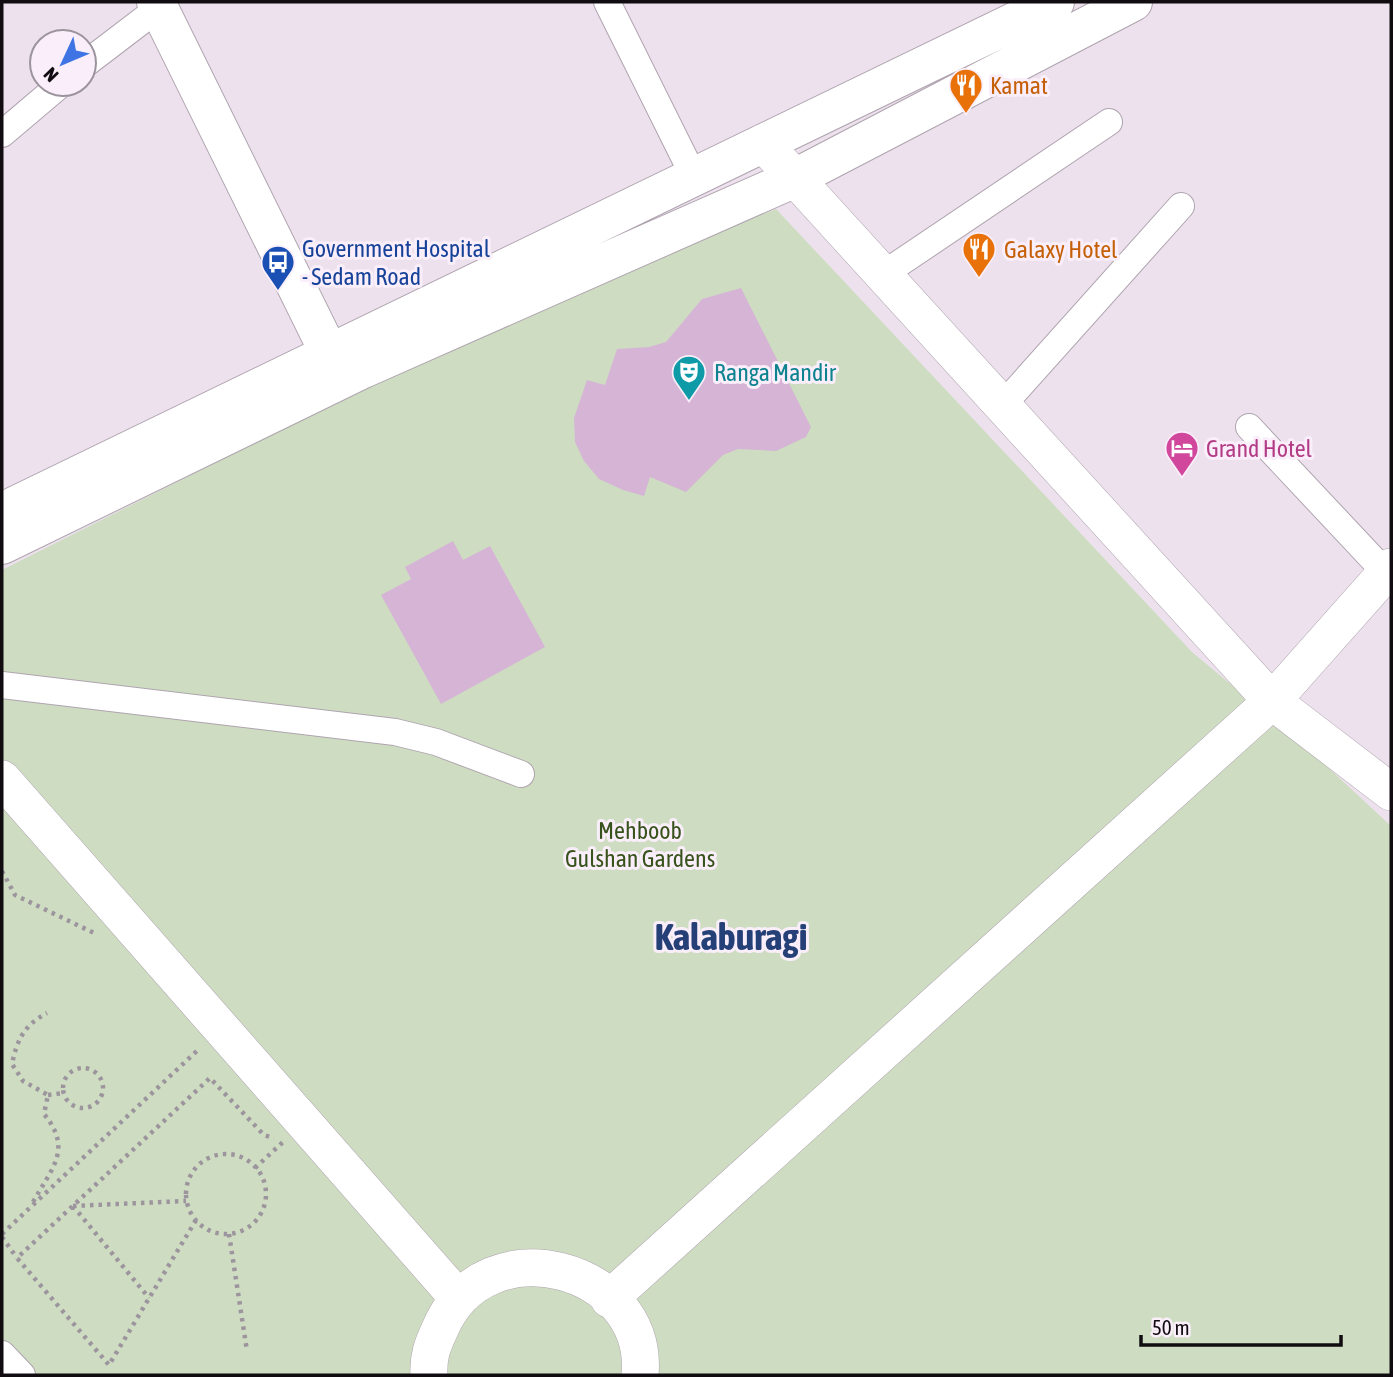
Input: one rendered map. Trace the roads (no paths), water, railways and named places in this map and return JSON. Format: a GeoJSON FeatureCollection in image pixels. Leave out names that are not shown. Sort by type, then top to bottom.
{"type":"FeatureCollection","features":[{"type":"Feature","properties":{"kind":"main road"},"geometry":{"type":"LineString","coordinates":[[2,545],[694,177],[1055,2]]}},
{"type":"Feature","properties":{"kind":"main road"},"geometry":{"type":"LineString","coordinates":[[2,512],[347,361],[793,179],[1133,2]]}},
{"type":"Feature","properties":{"kind":"main road"},"geometry":{"type":"LineString","coordinates":[[166,4],[347,361]]}},
{"type":"Feature","properties":{"kind":"street"},"geometry":{"type":"LineString","coordinates":[[607,2],[694,177]]}},
{"type":"Feature","properties":{"kind":"street"},"geometry":{"type":"LineString","coordinates":[[98,55],[166,4]]}},
{"type":"Feature","properties":{"kind":"street"},"geometry":{"type":"LineString","coordinates":[[2,134],[44,98]]}},
{"type":"Feature","properties":{"kind":"street"},"geometry":{"type":"LineString","coordinates":[[882,275],[1109,122]]}},
{"type":"Feature","properties":{"kind":"street"},"geometry":{"type":"LineString","coordinates":[[763,143],[1272,701],[1391,792]]}},
{"type":"Feature","properties":{"kind":"street"},"geometry":{"type":"LineString","coordinates":[[1002,406],[1181,206]]}},
{"type":"Feature","properties":{"kind":"street"},"geometry":{"type":"LineString","coordinates":[[609,1299],[1272,701],[1388,570],[1249,427]]}},
{"type":"Feature","properties":{"kind":"street"},"geometry":{"type":"LineString","coordinates":[[2,685],[416,736],[520,774]]}},
{"type":"Feature","properties":{"kind":"street"},"geometry":{"type":"LineString","coordinates":[[2,779],[459,1299]]}},
{"type":"Feature","properties":{"kind":"street"},"geometry":{"type":"LineString","coordinates":[[429,1375],[428,1356],[449,1308],[479,1280],[514,1267],[536,1265],[586,1278],[624,1313],[642,1357],[640,1375]]}},
{"type":"Feature","properties":{"kind":"street"},"geometry":{"type":"LineString","coordinates":[[2,1353],[22,1375]]}},
{"type":"Feature","properties":{"kind":"place","name":"Kamat"},"geometry":{"type":"Point","coordinates":[966,115]}},
{"type":"Feature","properties":{"kind":"place","name":"Galaxy Hotel"},"geometry":{"type":"Point","coordinates":[979,279]}},
{"type":"Feature","properties":{"kind":"place","name":"Government Hospital - Sedam Road"},"geometry":{"type":"Point","coordinates":[278,292]}},
{"type":"Feature","properties":{"kind":"place","name":"Ranga Mandir"},"geometry":{"type":"Point","coordinates":[689,402]}},
{"type":"Feature","properties":{"kind":"place","name":"Grand Hotel"},"geometry":{"type":"Point","coordinates":[1182,478]}},
{"type":"Feature","properties":{"kind":"district","name":"Kalaburagi"},"geometry":{"type":"Point","coordinates":[731,936]}},
{"type":"Feature","properties":{"kind":"park label","name":"Mehboob Gulshan Gardens"},"geometry":{"type":"Point","coordinates":[640,844]}}]}
